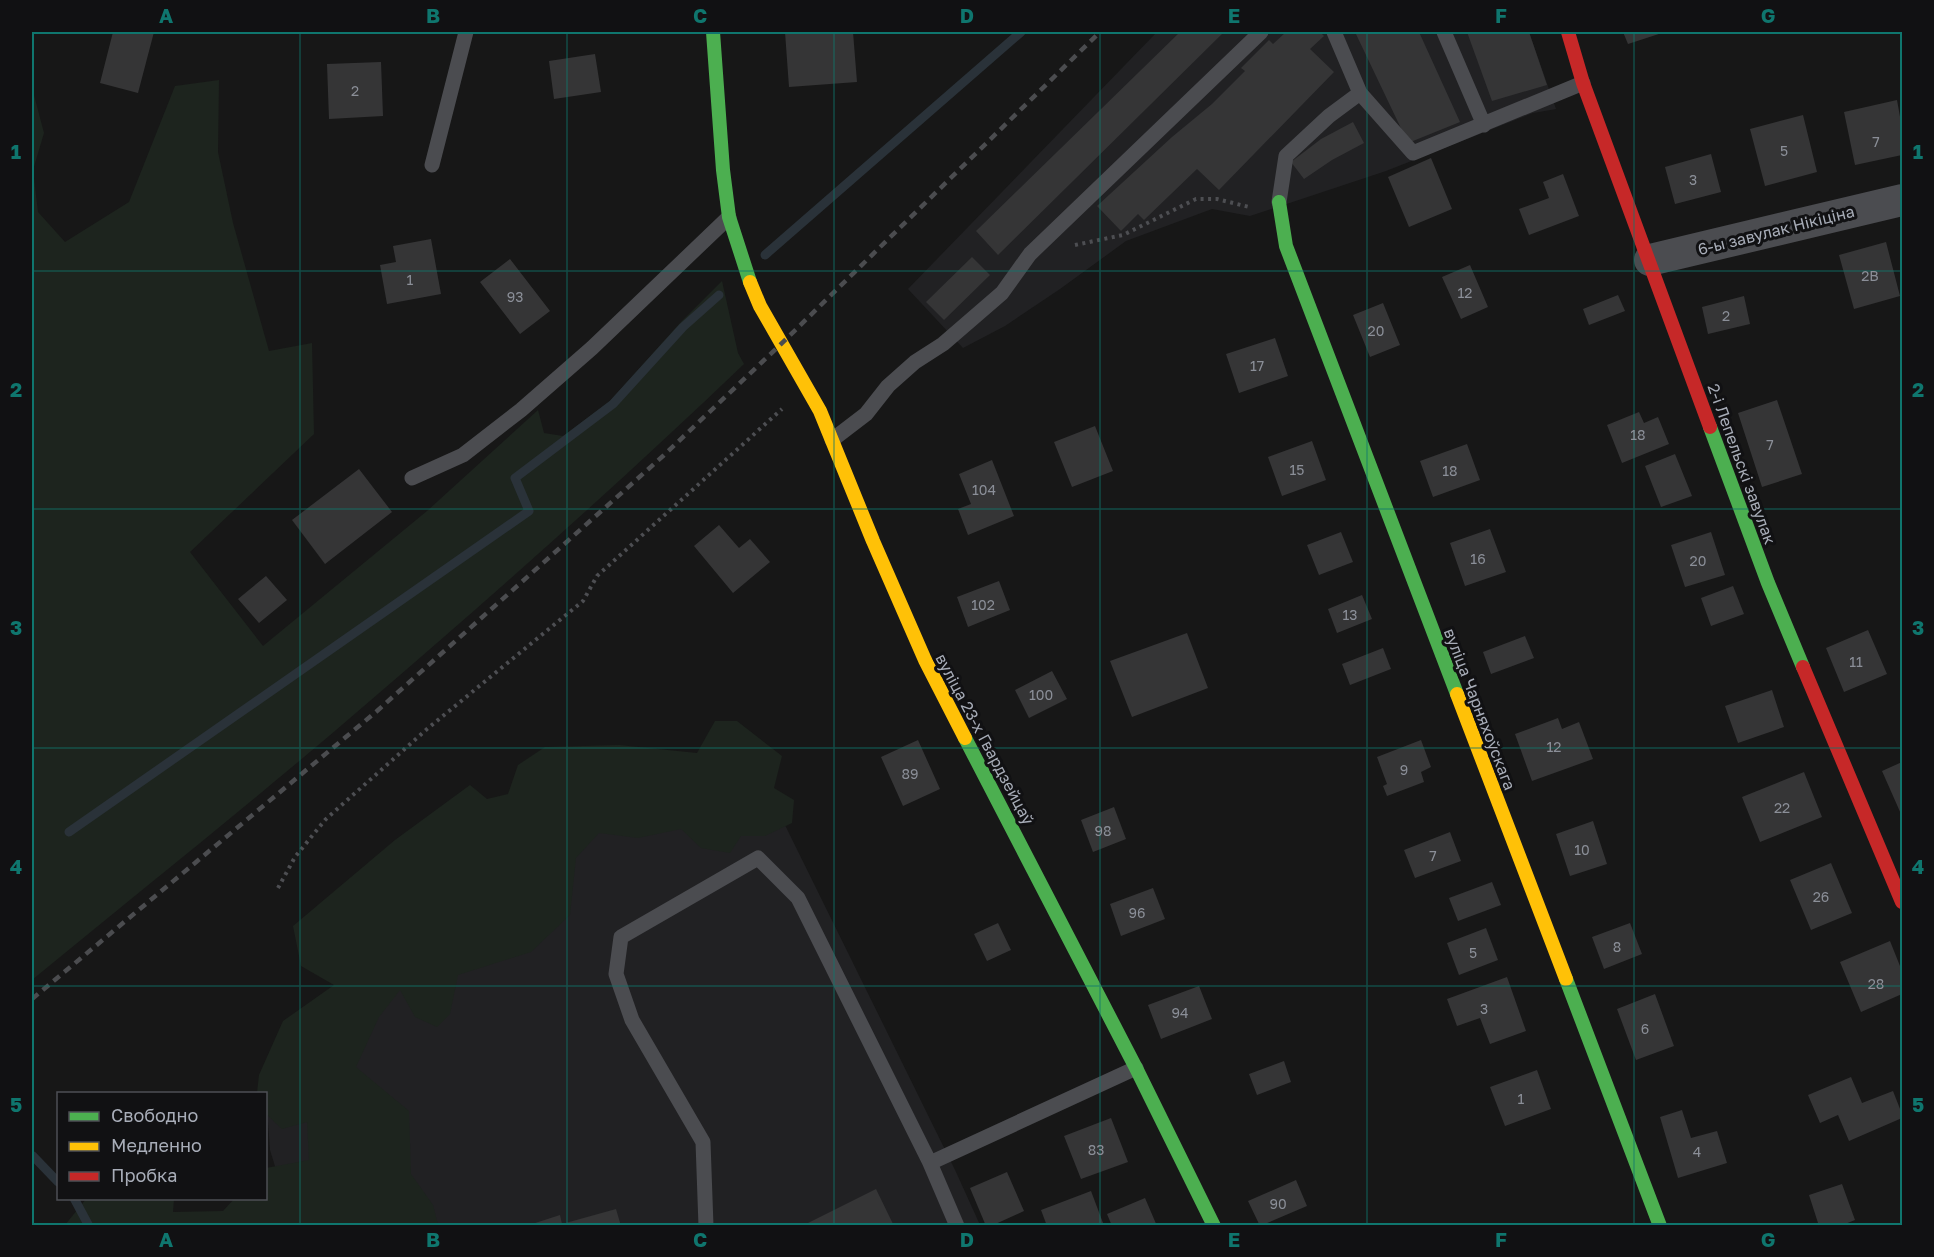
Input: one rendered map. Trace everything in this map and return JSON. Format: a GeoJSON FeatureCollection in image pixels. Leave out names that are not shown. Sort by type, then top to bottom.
{"type":"FeatureCollection","features":[{"type":"Feature","properties":{"kind":"street","name":"вуліца 23-х Гвардзейцаў"},"geometry":{"type":"LineString","coordinates":[[713,32],[723,170],[729,217],[742,261],[760,306],[780,345],[807,386],[925,660],[1136,1068],[1214,1226]]}},
{"type":"Feature","properties":{"kind":"street","name":"2-і Лепельскі завулак"},"geometry":{"type":"LineString","coordinates":[[1568,32],[1584,83],[1768,583],[1902,902]]}},
{"type":"Feature","properties":{"kind":"street","name":"6-ы завулак Нікіціна"},"geometry":{"type":"LineString","coordinates":[[1650,260],[1902,200]]}},
{"type":"Feature","properties":{"kind":"street","name":"вуліца Чарняхоўскага"},"geometry":{"type":"LineString","coordinates":[[1279,202],[1286,246],[1297,277],[1660,1226]]}},
{"type":"Feature","properties":{"kind":"lane"},"geometry":{"type":"LineString","coordinates":[[432,165],[466,32]]}},
{"type":"Feature","properties":{"kind":"lane"},"geometry":{"type":"LineString","coordinates":[[832,440],[866,414],[888,386],[915,362],[943,344],[1002,293],[1030,254],[1261,32]]}},
{"type":"Feature","properties":{"kind":"lane"},"geometry":{"type":"LineString","coordinates":[[1334,32],[1360,93],[1413,153],[1584,83]]}},
{"type":"Feature","properties":{"kind":"lane"},"geometry":{"type":"LineString","coordinates":[[1444,32],[1484,125]]}},
{"type":"Feature","properties":{"kind":"lane"},"geometry":{"type":"LineString","coordinates":[[1279,202],[1286,156],[1329,116],[1360,93]]}},
{"type":"Feature","properties":{"kind":"lane"},"geometry":{"type":"LineString","coordinates":[[412,478],[463,455],[521,410],[592,348],[729,217]]}},
{"type":"Feature","properties":{"kind":"lane"},"geometry":{"type":"LineString","coordinates":[[706,1226],[703,1142],[632,1020],[616,974],[621,937],[758,858],[798,898],[930,1163],[957,1226]]}},
{"type":"Feature","properties":{"kind":"lane"},"geometry":{"type":"LineString","coordinates":[[930,1163],[1136,1068]]}},
{"type":"Feature","properties":{"kind":"path"},"geometry":{"type":"LineString","coordinates":[[1030,254],[1123,235],[1196,199],[1217,199],[1247,207],[1279,202]]}},
{"type":"Feature","properties":{"kind":"path"},"geometry":{"type":"LineString","coordinates":[[278,888],[295,857],[325,820],[428,729],[583,602],[597,576],[807,386]]}},
{"type":"Feature","properties":{"kind":"shaded area"},"geometry":{"type":"Polygon","coordinates":[[[1157,32],[1529,32],[1556,109],[1533,113],[1386,171],[1250,216],[1212,209],[1126,241],[1005,326],[963,348],[908,289],[1157,32]]]}},
{"type":"Feature","properties":{"kind":"shaded area"},"geometry":{"type":"Polygon","coordinates":[[[219,80],[218,152],[233,223],[269,351],[312,343],[314,434],[190,552],[263,646],[427,511],[538,410],[544,433],[563,436],[610,401],[680,323],[722,281],[738,353],[744,364],[606,493],[419,659],[287,771],[32,980],[32,93],[44,133],[33,170],[38,212],[65,242],[129,202],[175,86],[219,80]]]}},
{"type":"Feature","properties":{"kind":"shaded area"},"geometry":{"type":"Polygon","coordinates":[[[715,721],[737,721],[782,756],[774,788],[794,800],[792,823],[765,836],[741,836],[730,853],[701,848],[681,829],[638,838],[599,833],[576,858],[570,915],[531,952],[458,975],[450,1014],[437,1027],[415,1017],[400,990],[379,1017],[356,1067],[409,1111],[411,1174],[433,1205],[438,1225],[65,1225],[85,1200],[174,1200],[173,1212],[223,1211],[233,1200],[267,1200],[267,1168],[309,1160],[307,1122],[282,1129],[267,1115],[267,1092],[257,1092],[259,1075],[283,1021],[334,985],[301,966],[293,926],[395,840],[470,785],[487,799],[508,794],[518,765],[545,747],[619,745],[697,753],[715,721]]]}},
{"type":"Feature","properties":{"kind":"shaded area"},"geometry":{"type":"Polygon","coordinates":[[[652,784],[783,821],[980,1225],[412,1225],[287,1205],[270,1150],[267,1093],[652,784]]]}},
{"type":"Feature","properties":{"kind":"building"},"geometry":{"type":"Polygon","coordinates":[[[113,32],[154,32],[138,93],[100,83],[113,32]]]}},
{"type":"Feature","properties":{"kind":"building"},"geometry":{"type":"Polygon","coordinates":[[[785,32],[853,32],[857,82],[789,87],[785,32]]]}},
{"type":"Feature","properties":{"kind":"building"},"geometry":{"type":"Polygon","coordinates":[[[1180,32],[1224,32],[998,255],[976,231],[1180,32]]]}},
{"type":"Feature","properties":{"kind":"building"},"geometry":{"type":"Polygon","coordinates":[[[1286,32],[1320,32],[1324,36],[1310,49],[1334,72],[1219,190],[1197,169],[1144,220],[1138,214],[1121,231],[1097,206],[1172,137],[1212,104],[1245,71],[1241,68],[1269,40],[1273,44],[1286,32]]]}},
{"type":"Feature","properties":{"kind":"building"},"geometry":{"type":"Polygon","coordinates":[[[1355,32],[1419,32],[1460,122],[1408,143],[1355,32]]]}},
{"type":"Feature","properties":{"kind":"building"},"geometry":{"type":"Polygon","coordinates":[[[1467,32],[1529,32],[1547,85],[1492,101],[1467,32]]]}},
{"type":"Feature","properties":{"kind":"building"},"geometry":{"type":"Polygon","coordinates":[[[1623,32],[1665,32],[1628,44],[1623,32]]]}},
{"type":"Feature","properties":{"kind":"building"},"geometry":{"type":"Polygon","coordinates":[[[595,54],[601,92],[554,99],[549,61],[595,54]]]}},
{"type":"Feature","properties":{"kind":"building"},"geometry":{"type":"Polygon","coordinates":[[[381,62],[383,116],[329,119],[327,64],[381,62]]]}},
{"type":"Feature","properties":{"kind":"building"},"geometry":{"type":"Polygon","coordinates":[[[1897,100],[1902,128],[1902,155],[1855,165],[1844,112],[1897,100]]]}},
{"type":"Feature","properties":{"kind":"building"},"geometry":{"type":"Polygon","coordinates":[[[1803,115],[1817,172],[1765,186],[1750,129],[1803,115]]]}},
{"type":"Feature","properties":{"kind":"building"},"geometry":{"type":"Polygon","coordinates":[[[1353,122],[1364,143],[1332,160],[1304,179],[1291,162],[1321,139],[1353,122]]]}},
{"type":"Feature","properties":{"kind":"building"},"geometry":{"type":"Polygon","coordinates":[[[1711,154],[1721,192],[1675,204],[1665,167],[1711,154]]]}},
{"type":"Feature","properties":{"kind":"building"},"geometry":{"type":"Polygon","coordinates":[[[1431,158],[1452,209],[1409,227],[1388,177],[1431,158]]]}},
{"type":"Feature","properties":{"kind":"building"},"geometry":{"type":"Polygon","coordinates":[[[1563,174],[1579,216],[1529,235],[1519,209],[1549,198],[1543,182],[1563,174]]]}},
{"type":"Feature","properties":{"kind":"building"},"geometry":{"type":"Polygon","coordinates":[[[431,239],[441,294],[387,304],[380,265],[396,262],[393,246],[431,239]]]}},
{"type":"Feature","properties":{"kind":"building"},"geometry":{"type":"Polygon","coordinates":[[[1886,242],[1900,296],[1854,309],[1839,255],[1886,242]]]}},
{"type":"Feature","properties":{"kind":"building"},"geometry":{"type":"Polygon","coordinates":[[[972,257],[990,275],[944,320],[926,302],[972,257]]]}},
{"type":"Feature","properties":{"kind":"building"},"geometry":{"type":"Polygon","coordinates":[[[510,259],[550,311],[520,334],[480,282],[510,259]]]}},
{"type":"Feature","properties":{"kind":"building"},"geometry":{"type":"Polygon","coordinates":[[[1470,265],[1488,307],[1461,319],[1442,277],[1470,265]]]}},
{"type":"Feature","properties":{"kind":"building"},"geometry":{"type":"Polygon","coordinates":[[[1618,295],[1625,311],[1589,325],[1583,309],[1618,295]]]}},
{"type":"Feature","properties":{"kind":"building"},"geometry":{"type":"Polygon","coordinates":[[[1744,296],[1750,324],[1708,334],[1702,307],[1744,296]]]}},
{"type":"Feature","properties":{"kind":"building"},"geometry":{"type":"Polygon","coordinates":[[[1383,303],[1400,345],[1370,357],[1353,315],[1383,303]]]}},
{"type":"Feature","properties":{"kind":"building"},"geometry":{"type":"Polygon","coordinates":[[[1275,338],[1288,376],[1239,393],[1226,354],[1275,338]]]}},
{"type":"Feature","properties":{"kind":"building"},"geometry":{"type":"Polygon","coordinates":[[[1777,400],[1802,474],[1762,487],[1738,413],[1777,400]]]}},
{"type":"Feature","properties":{"kind":"building"},"geometry":{"type":"Polygon","coordinates":[[[1639,412],[1644,423],[1658,417],[1669,444],[1622,463],[1607,425],[1639,412]]]}},
{"type":"Feature","properties":{"kind":"building"},"geometry":{"type":"Polygon","coordinates":[[[1095,426],[1113,471],[1072,487],[1054,442],[1095,426]]]}},
{"type":"Feature","properties":{"kind":"building"},"geometry":{"type":"Polygon","coordinates":[[[1312,441],[1326,480],[1282,496],[1268,457],[1312,441]]]}},
{"type":"Feature","properties":{"kind":"building"},"geometry":{"type":"Polygon","coordinates":[[[1467,444],[1480,480],[1433,497],[1420,461],[1467,444]]]}},
{"type":"Feature","properties":{"kind":"building"},"geometry":{"type":"Polygon","coordinates":[[[1675,454],[1692,496],[1661,507],[1645,466],[1675,454]]]}},
{"type":"Feature","properties":{"kind":"building"},"geometry":{"type":"Polygon","coordinates":[[[992,460],[1014,516],[968,535],[958,509],[971,504],[959,474],[992,460]]]}},
{"type":"Feature","properties":{"kind":"building"},"geometry":{"type":"Polygon","coordinates":[[[359,469],[392,512],[325,564],[292,520],[359,469]]]}},
{"type":"Feature","properties":{"kind":"building"},"geometry":{"type":"Polygon","coordinates":[[[719,525],[739,548],[750,539],[770,562],[733,593],[694,546],[719,525]]]}},
{"type":"Feature","properties":{"kind":"building"},"geometry":{"type":"Polygon","coordinates":[[[1490,529],[1506,572],[1465,586],[1450,543],[1490,529]]]}},
{"type":"Feature","properties":{"kind":"building"},"geometry":{"type":"Polygon","coordinates":[[[1341,532],[1353,562],[1319,575],[1307,545],[1341,532]]]}},
{"type":"Feature","properties":{"kind":"building"},"geometry":{"type":"Polygon","coordinates":[[[1711,532],[1725,575],[1685,587],[1671,545],[1711,532]]]}},
{"type":"Feature","properties":{"kind":"building"},"geometry":{"type":"Polygon","coordinates":[[[266,576],[287,600],[259,623],[238,599],[266,576]]]}},
{"type":"Feature","properties":{"kind":"building"},"geometry":{"type":"Polygon","coordinates":[[[999,581],[1010,610],[968,627],[957,597],[999,581]]]}},
{"type":"Feature","properties":{"kind":"building"},"geometry":{"type":"Polygon","coordinates":[[[1733,586],[1744,614],[1711,626],[1701,598],[1733,586]]]}},
{"type":"Feature","properties":{"kind":"building"},"geometry":{"type":"Polygon","coordinates":[[[1362,595],[1372,619],[1337,633],[1328,609],[1362,595]]]}},
{"type":"Feature","properties":{"kind":"building"},"geometry":{"type":"Polygon","coordinates":[[[1868,630],[1887,674],[1844,692],[1826,648],[1868,630]]]}},
{"type":"Feature","properties":{"kind":"building"},"geometry":{"type":"Polygon","coordinates":[[[1187,633],[1208,688],[1132,717],[1110,661],[1187,633]]]}},
{"type":"Feature","properties":{"kind":"building"},"geometry":{"type":"Polygon","coordinates":[[[1525,636],[1534,658],[1491,674],[1483,652],[1525,636]]]}},
{"type":"Feature","properties":{"kind":"building"},"geometry":{"type":"Polygon","coordinates":[[[1383,648],[1391,669],[1350,685],[1342,664],[1383,648]]]}},
{"type":"Feature","properties":{"kind":"building"},"geometry":{"type":"Polygon","coordinates":[[[1052,671],[1067,699],[1029,718],[1015,690],[1052,671]]]}},
{"type":"Feature","properties":{"kind":"building"},"geometry":{"type":"Polygon","coordinates":[[[1772,690],[1784,727],[1738,743],[1725,706],[1772,690]]]}},
{"type":"Feature","properties":{"kind":"building"},"geometry":{"type":"Polygon","coordinates":[[[1558,718],[1562,729],[1579,722],[1593,759],[1532,781],[1515,734],[1558,718]]]}},
{"type":"Feature","properties":{"kind":"building"},"geometry":{"type":"Polygon","coordinates":[[[918,740],[940,789],[903,806],[881,757],[918,740]]]}},
{"type":"Feature","properties":{"kind":"building"},"geometry":{"type":"Polygon","coordinates":[[[1421,740],[1431,767],[1421,772],[1424,782],[1387,796],[1383,786],[1387,784],[1377,757],[1421,740]]]}},
{"type":"Feature","properties":{"kind":"building"},"geometry":{"type":"Polygon","coordinates":[[[1902,762],[1902,813],[1901,814],[1882,771],[1902,762]]]}},
{"type":"Feature","properties":{"kind":"building"},"geometry":{"type":"Polygon","coordinates":[[[1804,772],[1822,817],[1760,842],[1742,797],[1804,772]]]}},
{"type":"Feature","properties":{"kind":"building"},"geometry":{"type":"Polygon","coordinates":[[[1114,807],[1126,839],[1093,852],[1081,820],[1114,807]]]}},
{"type":"Feature","properties":{"kind":"building"},"geometry":{"type":"Polygon","coordinates":[[[1593,821],[1607,864],[1570,876],[1556,834],[1593,821]]]}},
{"type":"Feature","properties":{"kind":"building"},"geometry":{"type":"Polygon","coordinates":[[[1450,832],[1461,861],[1415,878],[1404,850],[1450,832]]]}},
{"type":"Feature","properties":{"kind":"building"},"geometry":{"type":"Polygon","coordinates":[[[1831,863],[1852,913],[1811,930],[1790,880],[1831,863]]]}},
{"type":"Feature","properties":{"kind":"building"},"geometry":{"type":"Polygon","coordinates":[[[1492,882],[1501,905],[1458,921],[1449,898],[1492,882]]]}},
{"type":"Feature","properties":{"kind":"building"},"geometry":{"type":"Polygon","coordinates":[[[1153,888],[1165,919],[1121,936],[1110,904],[1153,888]]]}},
{"type":"Feature","properties":{"kind":"building"},"geometry":{"type":"Polygon","coordinates":[[[998,923],[1011,950],[987,961],[974,934],[998,923]]]}},
{"type":"Feature","properties":{"kind":"building"},"geometry":{"type":"Polygon","coordinates":[[[1630,923],[1642,954],[1604,969],[1592,937],[1630,923]]]}},
{"type":"Feature","properties":{"kind":"building"},"geometry":{"type":"Polygon","coordinates":[[[1486,928],[1498,960],[1459,975],[1447,943],[1486,928]]]}},
{"type":"Feature","properties":{"kind":"building"},"geometry":{"type":"Polygon","coordinates":[[[1890,941],[1902,971],[1902,994],[1861,1012],[1840,962],[1890,941]]]}},
{"type":"Feature","properties":{"kind":"building"},"geometry":{"type":"Polygon","coordinates":[[[1507,977],[1526,1031],[1490,1044],[1480,1018],[1457,1026],[1447,999],[1507,977]]]}},
{"type":"Feature","properties":{"kind":"building"},"geometry":{"type":"Polygon","coordinates":[[[1199,986],[1212,1019],[1161,1039],[1148,1005],[1199,986]]]}},
{"type":"Feature","properties":{"kind":"building"},"geometry":{"type":"Polygon","coordinates":[[[1655,994],[1674,1046],[1636,1060],[1617,1009],[1655,994]]]}},
{"type":"Feature","properties":{"kind":"building"},"geometry":{"type":"Polygon","coordinates":[[[1284,1061],[1291,1082],[1257,1095],[1249,1074],[1284,1061]]]}},
{"type":"Feature","properties":{"kind":"building"},"geometry":{"type":"Polygon","coordinates":[[[1537,1070],[1551,1109],[1505,1126],[1490,1087],[1537,1070]]]}},
{"type":"Feature","properties":{"kind":"building"},"geometry":{"type":"Polygon","coordinates":[[[1851,1077],[1862,1103],[1893,1091],[1902,1118],[1849,1141],[1838,1115],[1820,1123],[1808,1095],[1851,1077]]]}},
{"type":"Feature","properties":{"kind":"building"},"geometry":{"type":"Polygon","coordinates":[[[1682,1110],[1691,1138],[1717,1131],[1727,1163],[1678,1178],[1660,1117],[1682,1110]]]}},
{"type":"Feature","properties":{"kind":"building"},"geometry":{"type":"Polygon","coordinates":[[[1111,1118],[1128,1162],[1081,1179],[1064,1136],[1111,1118]]]}},
{"type":"Feature","properties":{"kind":"building"},"geometry":{"type":"Polygon","coordinates":[[[1007,1172],[1024,1211],[991,1226],[986,1226],[970,1188],[1007,1172]]]}},
{"type":"Feature","properties":{"kind":"building"},"geometry":{"type":"Polygon","coordinates":[[[1296,1180],[1307,1206],[1260,1226],[1248,1201],[1296,1180]]]}},
{"type":"Feature","properties":{"kind":"building"},"geometry":{"type":"Polygon","coordinates":[[[1842,1184],[1855,1220],[1840,1226],[1819,1226],[1809,1195],[1842,1184]]]}},
{"type":"Feature","properties":{"kind":"building"},"geometry":{"type":"Polygon","coordinates":[[[876,1189],[894,1226],[802,1226],[876,1189]]]}},
{"type":"Feature","properties":{"kind":"building"},"geometry":{"type":"Polygon","coordinates":[[[1091,1191],[1103,1223],[1096,1226],[1047,1226],[1041,1210],[1091,1191]]]}},
{"type":"Feature","properties":{"kind":"building"},"geometry":{"type":"Polygon","coordinates":[[[1145,1198],[1157,1226],[1112,1226],[1107,1214],[1145,1198]]]}},
{"type":"Feature","properties":{"kind":"building"},"geometry":{"type":"Polygon","coordinates":[[[616,1209],[621,1226],[526,1226],[560,1215],[562,1224],[616,1209]]]}},
{"type":"Feature","properties":{"kind":"waterway"},"geometry":{"type":"LineString","coordinates":[[765,255],[1021,32]]}},
{"type":"Feature","properties":{"kind":"waterway"},"geometry":{"type":"LineString","coordinates":[[69,832],[529,511],[515,478],[613,404],[683,327],[719,295]]}},
{"type":"Feature","properties":{"kind":"waterway"},"geometry":{"type":"LineString","coordinates":[[33,1156],[57,1181]]}},
{"type":"Feature","properties":{"kind":"waterway"},"geometry":{"type":"LineString","coordinates":[[75,1200],[89,1226]]}},
{"type":"Feature","properties":{"kind":"railway"},"geometry":{"type":"LineString","coordinates":[[32,999],[377,711],[663,456],[780,345],[1100,32]]}},
{"type":"Feature","properties":{"kind":"traffic: fast"},"geometry":{"type":"LineString","coordinates":[[713,32],[723,170],[729,217],[750,282]]}},
{"type":"Feature","properties":{"kind":"traffic: fast"},"geometry":{"type":"LineString","coordinates":[[1279,202],[1286,246],[1457,694]]}},
{"type":"Feature","properties":{"kind":"traffic: fast"},"geometry":{"type":"LineString","coordinates":[[1710,427],[1768,583],[1803,667]]}},
{"type":"Feature","properties":{"kind":"traffic: fast"},"geometry":{"type":"LineString","coordinates":[[965,738],[1136,1068],[1214,1226]]}},
{"type":"Feature","properties":{"kind":"traffic: fast"},"geometry":{"type":"LineString","coordinates":[[1566,979],[1660,1226]]}},
{"type":"Feature","properties":{"kind":"traffic: slow"},"geometry":{"type":"LineString","coordinates":[[750,282],[760,306],[820,411],[925,660],[965,738]]}},
{"type":"Feature","properties":{"kind":"traffic: slow"},"geometry":{"type":"LineString","coordinates":[[1457,694],[1566,979]]}},
{"type":"Feature","properties":{"kind":"traffic: jam"},"geometry":{"type":"LineString","coordinates":[[1568,32],[1583,83],[1710,427]]}},
{"type":"Feature","properties":{"kind":"traffic: jam"},"geometry":{"type":"LineString","coordinates":[[1803,667],[1902,902]]}}]}
